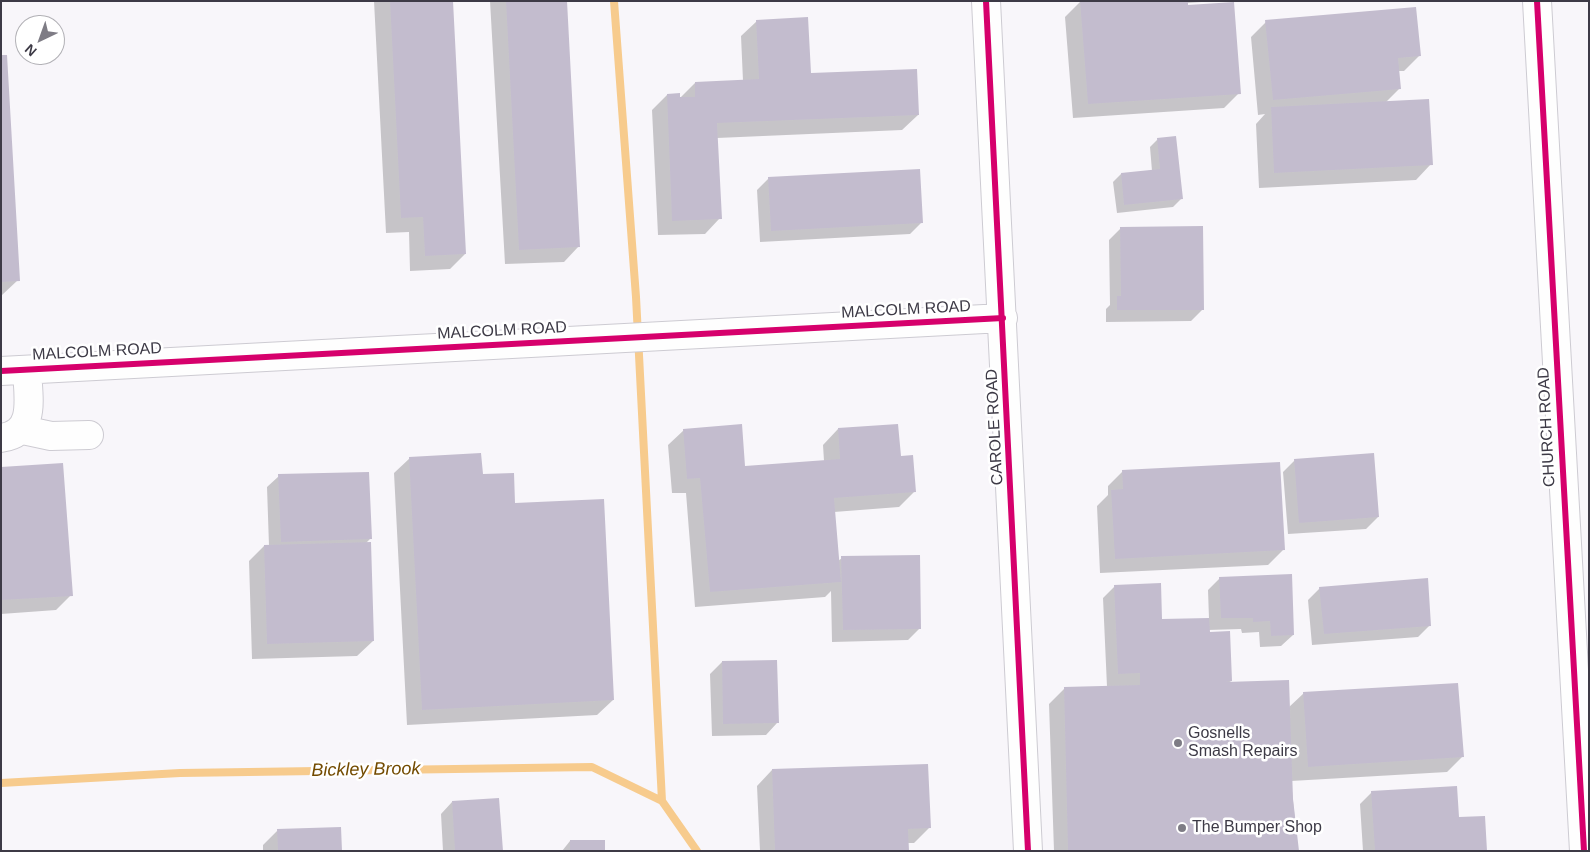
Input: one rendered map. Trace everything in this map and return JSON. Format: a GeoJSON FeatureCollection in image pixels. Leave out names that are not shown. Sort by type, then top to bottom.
{"type":"FeatureCollection","features":[{"type":"Feature","properties":{"kind":"street","name":"CAROLE ROAD"},"geometry":{"type":"LineString","coordinates":[[986,1],[1028,851]]}},
{"type":"Feature","properties":{"kind":"street","name":"CHURCH ROAD"},"geometry":{"type":"LineString","coordinates":[[1537,1],[1584,851]]}},
{"type":"Feature","properties":{"kind":"street","name":"MALCOLM ROAD"},"geometry":{"type":"LineString","coordinates":[[14,371],[1003,318]]}},
{"type":"Feature","properties":{"kind":"street"},"geometry":{"type":"LineString","coordinates":[[12,434],[27,418],[14,371]]}},
{"type":"Feature","properties":{"kind":"street"},"geometry":{"type":"LineString","coordinates":[[12,434],[89,435]]}},
{"type":"Feature","properties":{"kind":"building"},"geometry":{"type":"Polygon","coordinates":[[[390,1],[453,1],[466,254],[425,256],[423,217],[401,218],[390,1]]]}},
{"type":"Feature","properties":{"kind":"building"},"geometry":{"type":"Polygon","coordinates":[[[506,1],[567,1],[580,247],[519,250],[506,1]]]}},
{"type":"Feature","properties":{"kind":"building"},"geometry":{"type":"Polygon","coordinates":[[[1080,1],[1188,1],[1188,5],[1234,2],[1241,94],[1088,104],[1080,1]]]}},
{"type":"Feature","properties":{"kind":"building"},"geometry":{"type":"Polygon","coordinates":[[[1416,7],[1421,56],[1398,58],[1401,89],[1273,100],[1265,20],[1416,7]]]}},
{"type":"Feature","properties":{"kind":"building"},"geometry":{"type":"Polygon","coordinates":[[[808,17],[811,73],[917,69],[919,115],[717,123],[722,219],[672,221],[667,94],[680,93],[680,97],[695,97],[695,82],[759,79],[756,20],[808,17]]]}},
{"type":"Feature","properties":{"kind":"building"},"geometry":{"type":"Polygon","coordinates":[[[1,55],[7,55],[20,281],[1,282],[1,55]]]}},
{"type":"Feature","properties":{"kind":"building"},"geometry":{"type":"Polygon","coordinates":[[[1429,99],[1433,165],[1274,173],[1271,107],[1429,99]]]}},
{"type":"Feature","properties":{"kind":"building"},"geometry":{"type":"Polygon","coordinates":[[[1176,136],[1183,199],[1124,205],[1121,173],[1160,169],[1157,138],[1176,136]]]}},
{"type":"Feature","properties":{"kind":"building"},"geometry":{"type":"Polygon","coordinates":[[[920,169],[923,223],[771,231],[768,177],[920,169]]]}},
{"type":"Feature","properties":{"kind":"building"},"geometry":{"type":"Polygon","coordinates":[[[1203,226],[1204,310],[1117,310],[1117,296],[1121,296],[1120,227],[1203,226]]]}},
{"type":"Feature","properties":{"kind":"building"},"geometry":{"type":"Polygon","coordinates":[[[742,424],[745,466],[840,459],[838,428],[898,424],[901,456],[913,455],[916,492],[834,498],[841,582],[710,592],[700,478],[687,479],[683,429],[742,424]]]}},
{"type":"Feature","properties":{"kind":"building"},"geometry":{"type":"Polygon","coordinates":[[[481,453],[483,474],[514,473],[515,503],[604,499],[614,700],[422,710],[409,457],[481,453]]]}},
{"type":"Feature","properties":{"kind":"building"},"geometry":{"type":"Polygon","coordinates":[[[1374,453],[1379,517],[1299,523],[1294,459],[1374,453]]]}},
{"type":"Feature","properties":{"kind":"building"},"geometry":{"type":"Polygon","coordinates":[[[1280,462],[1285,550],[1115,559],[1111,490],[1123,489],[1122,470],[1280,462]]]}},
{"type":"Feature","properties":{"kind":"building"},"geometry":{"type":"Polygon","coordinates":[[[63,463],[73,596],[1,600],[1,467],[63,463]]]}},
{"type":"Feature","properties":{"kind":"building"},"geometry":{"type":"Polygon","coordinates":[[[369,472],[372,539],[281,542],[278,474],[369,472]]]}},
{"type":"Feature","properties":{"kind":"building"},"geometry":{"type":"Polygon","coordinates":[[[371,542],[374,641],[267,644],[264,545],[371,542]]]}},
{"type":"Feature","properties":{"kind":"building"},"geometry":{"type":"Polygon","coordinates":[[[920,555],[921,629],[843,630],[841,556],[920,555]]]}},
{"type":"Feature","properties":{"kind":"building"},"geometry":{"type":"Polygon","coordinates":[[[1292,574],[1294,635],[1271,636],[1270,621],[1253,622],[1253,618],[1221,618],[1219,577],[1292,574]]]}},
{"type":"Feature","properties":{"kind":"building"},"geometry":{"type":"Polygon","coordinates":[[[1428,578],[1431,626],[1324,634],[1319,587],[1428,578]]]}},
{"type":"Feature","properties":{"kind":"building"},"geometry":{"type":"Polygon","coordinates":[[[1161,583],[1162,619],[1209,618],[1210,632],[1230,631],[1232,681],[1226,682],[1289,680],[1293,799],[1299,851],[1068,851],[1064,687],[1140,685],[1140,673],[1118,674],[1114,585],[1161,583]]]}},
{"type":"Feature","properties":{"kind":"building"},"geometry":{"type":"Polygon","coordinates":[[[777,660],[779,723],[723,724],[722,661],[777,660]]]}},
{"type":"Feature","properties":{"kind":"building"},"geometry":{"type":"Polygon","coordinates":[[[1458,683],[1464,757],[1308,767],[1303,692],[1458,683]]]}},
{"type":"Feature","properties":{"kind":"building"},"geometry":{"type":"Polygon","coordinates":[[[928,764],[931,828],[908,829],[909,851],[775,851],[772,769],[928,764]]]}},
{"type":"Feature","properties":{"kind":"building"},"geometry":{"type":"Polygon","coordinates":[[[1457,786],[1459,817],[1485,816],[1487,851],[1375,851],[1371,791],[1457,786]]]}},
{"type":"Feature","properties":{"kind":"building"},"geometry":{"type":"Polygon","coordinates":[[[499,798],[503,851],[455,851],[452,801],[499,798]]]}},
{"type":"Feature","properties":{"kind":"building"},"geometry":{"type":"Polygon","coordinates":[[[341,827],[342,851],[278,851],[277,829],[341,827]]]}},
{"type":"Feature","properties":{"kind":"building"},"geometry":{"type":"Polygon","coordinates":[[[570,840],[605,840],[605,851],[570,851],[570,840]]]}},
{"type":"Feature","properties":{"kind":"waterway"},"geometry":{"type":"LineString","coordinates":[[614,1],[636,297],[662,801]]}},
{"type":"Feature","properties":{"kind":"waterway","name":"Bickley Brook"},"geometry":{"type":"LineString","coordinates":[[1,783],[180,773],[592,767],[662,801],[697,851]]}},
{"type":"Feature","properties":{"kind":"cycle path"},"geometry":{"type":"LineString","coordinates":[[986,1],[1028,851]]}},
{"type":"Feature","properties":{"kind":"cycle path"},"geometry":{"type":"LineString","coordinates":[[1537,1],[1584,851]]}},
{"type":"Feature","properties":{"kind":"cycle path"},"geometry":{"type":"LineString","coordinates":[[1,371],[1003,318]]}},
{"type":"Feature","properties":{"kind":"place","name":"Gosnells Smash Repairs"},"geometry":{"type":"Point","coordinates":[1178,743]}},
{"type":"Feature","properties":{"kind":"place","name":"The Bumper Shop"},"geometry":{"type":"Point","coordinates":[1182,828]}}]}
